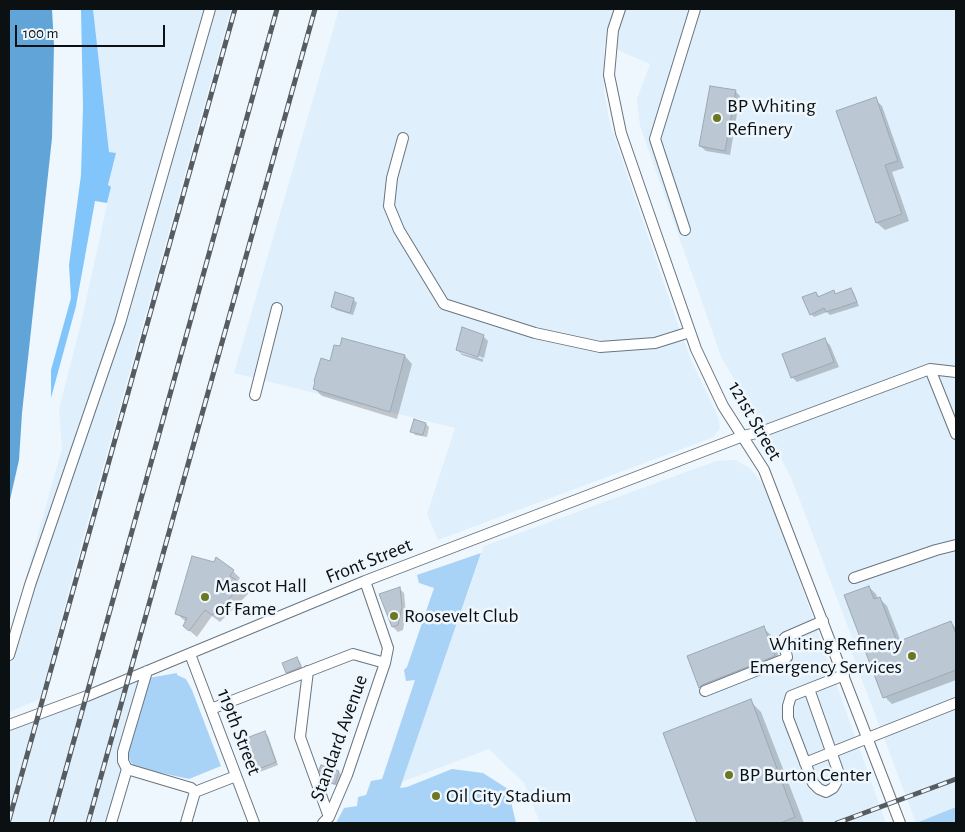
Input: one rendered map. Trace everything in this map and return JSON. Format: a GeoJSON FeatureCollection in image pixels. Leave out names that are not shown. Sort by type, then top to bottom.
{"type":"FeatureCollection","features":[{"type":"Feature","properties":{"kind":"street"},"geometry":{"type":"LineString","coordinates":[[9,655],[30,585],[120,323],[210,9]]}},
{"type":"Feature","properties":{"kind":"street","name":"121st Street"},"geometry":{"type":"LineString","coordinates":[[620,9],[613,30],[609,75],[621,133],[696,348],[723,406],[764,470],[900,823]]}},
{"type":"Feature","properties":{"kind":"street"},"geometry":{"type":"LineString","coordinates":[[684,230],[655,139],[695,9]]}},
{"type":"Feature","properties":{"kind":"street"},"geometry":{"type":"LineString","coordinates":[[403,138],[392,178],[389,206],[399,230],[444,304],[535,333],[600,347],[655,343],[690,332]]}},
{"type":"Feature","properties":{"kind":"street"},"geometry":{"type":"LineString","coordinates":[[255,394],[277,308]]}},
{"type":"Feature","properties":{"kind":"street"},"geometry":{"type":"LineString","coordinates":[[956,372],[930,369],[956,434]]}},
{"type":"Feature","properties":{"kind":"street","name":"Front Street"},"geometry":{"type":"LineString","coordinates":[[9,724],[86,696],[365,581],[743,436],[761,432],[930,369]]}},
{"type":"Feature","properties":{"kind":"street"},"geometry":{"type":"LineString","coordinates":[[854,578],[956,544]]}},
{"type":"Feature","properties":{"kind":"street","name":"Standard Avenue"},"geometry":{"type":"LineString","coordinates":[[326,820],[346,776],[385,663],[388,648],[365,581]]}},
{"type":"Feature","properties":{"kind":"street"},"geometry":{"type":"LineString","coordinates":[[705,691],[783,660],[787,657],[783,640],[786,637],[823,621]]}},
{"type":"Feature","properties":{"kind":"street","name":"119th Street"},"geometry":{"type":"LineString","coordinates":[[190,654],[254,823]]}},
{"type":"Feature","properties":{"kind":"street","name":"Standard Avenue"},"geometry":{"type":"LineString","coordinates":[[211,709],[353,654],[385,663]]}},
{"type":"Feature","properties":{"kind":"street"},"geometry":{"type":"LineString","coordinates":[[111,823],[127,769],[123,761],[123,752],[147,671]]}},
{"type":"Feature","properties":{"kind":"street"},"geometry":{"type":"LineString","coordinates":[[308,671],[300,737],[326,820]]}},
{"type":"Feature","properties":{"kind":"street"},"geometry":{"type":"LineString","coordinates":[[809,689],[832,753],[838,776],[833,788],[826,792],[813,784],[788,718],[788,706],[791,696],[844,675]]}},
{"type":"Feature","properties":{"kind":"street"},"geometry":{"type":"LineString","coordinates":[[805,763],[956,703]]}},
{"type":"Feature","properties":{"kind":"street"},"geometry":{"type":"LineString","coordinates":[[127,769],[191,788],[195,792]]}},
{"type":"Feature","properties":{"kind":"street"},"geometry":{"type":"LineString","coordinates":[[195,792],[236,776]]}},
{"type":"Feature","properties":{"kind":"street"},"geometry":{"type":"LineString","coordinates":[[186,823],[195,792]]}},
{"type":"Feature","properties":{"kind":"shaded area"},"geometry":{"type":"Polygon","coordinates":[[[9,9],[52,9],[54,45],[52,138],[22,413],[19,460],[9,504],[9,9]]]}},
{"type":"Feature","properties":{"kind":"shaded area"},"geometry":{"type":"Polygon","coordinates":[[[81,9],[93,9],[109,152],[116,153],[108,185],[111,187],[107,203],[95,201],[76,306],[51,398],[51,370],[71,298],[69,265],[81,175],[83,107],[81,9]]]}},
{"type":"Feature","properties":{"kind":"shaded area"},"geometry":{"type":"Polygon","coordinates":[[[93,9],[231,9],[40,699],[9,712],[9,638],[62,449],[59,409],[81,323],[111,187],[108,186],[116,154],[109,152],[93,9]]]}},
{"type":"Feature","properties":{"kind":"shaded area"},"geometry":{"type":"Polygon","coordinates":[[[339,9],[956,9],[956,807],[916,823],[851,651],[856,648],[792,480],[776,449],[722,359],[640,126],[637,99],[650,64],[604,44],[604,91],[610,124],[677,322],[692,362],[718,416],[720,428],[714,437],[438,540],[427,514],[455,428],[234,373],[339,9]]]}},
{"type":"Feature","properties":{"kind":"shaded area"},"geometry":{"type":"Polygon","coordinates":[[[736,460],[751,469],[767,490],[886,823],[540,823],[524,783],[489,749],[402,782],[484,546],[716,461],[736,460]]]}},
{"type":"Feature","properties":{"kind":"shaded area"},"geometry":{"type":"Polygon","coordinates":[[[481,553],[400,788],[452,769],[483,773],[508,789],[516,823],[336,823],[344,808],[357,806],[358,797],[366,795],[371,781],[382,779],[415,680],[406,681],[404,670],[407,667],[434,588],[419,583],[417,575],[481,553]]]}},
{"type":"Feature","properties":{"kind":"shaded area"},"geometry":{"type":"Polygon","coordinates":[[[177,673],[177,675],[186,679],[192,690],[221,766],[189,779],[134,767],[127,755],[148,678],[177,673]]]}},
{"type":"Feature","properties":{"kind":"shaded area"},"geometry":{"type":"Polygon","coordinates":[[[148,678],[108,823],[9,823],[9,729],[148,678]]]}},
{"type":"Feature","properties":{"kind":"shaded area"},"geometry":{"type":"Polygon","coordinates":[[[956,807],[956,823],[916,823],[956,807]]]}},
{"type":"Feature","properties":{"kind":"building","name":"BP Whiting Refinery"},"geometry":{"type":"Polygon","coordinates":[[[710,86],[736,90],[725,151],[699,146],[710,86]]]}},
{"type":"Feature","properties":{"kind":"building"},"geometry":{"type":"Polygon","coordinates":[[[876,97],[898,161],[885,165],[902,214],[876,223],[836,111],[876,97]]]}},
{"type":"Feature","properties":{"kind":"building"},"geometry":{"type":"Polygon","coordinates":[[[851,288],[857,302],[826,312],[824,308],[810,315],[802,297],[816,292],[818,297],[834,290],[835,294],[851,288]]]}},
{"type":"Feature","properties":{"kind":"building"},"geometry":{"type":"Polygon","coordinates":[[[335,292],[354,298],[350,313],[331,307],[335,292]]]}},
{"type":"Feature","properties":{"kind":"building"},"geometry":{"type":"Polygon","coordinates":[[[462,327],[484,335],[478,357],[456,350],[462,327]]]}},
{"type":"Feature","properties":{"kind":"building"},"geometry":{"type":"Polygon","coordinates":[[[342,338],[405,355],[390,412],[313,389],[321,358],[330,361],[334,345],[340,346],[342,338]]]}},
{"type":"Feature","properties":{"kind":"building"},"geometry":{"type":"Polygon","coordinates":[[[825,338],[834,362],[791,378],[782,354],[825,338]]]}},
{"type":"Feature","properties":{"kind":"building"},"geometry":{"type":"Polygon","coordinates":[[[414,419],[426,423],[423,435],[410,432],[414,419]]]}},
{"type":"Feature","properties":{"kind":"building","name":"Mascot Hall of Fame"},"geometry":{"type":"Polygon","coordinates":[[[192,556],[214,562],[216,557],[234,570],[230,576],[243,585],[212,615],[205,610],[189,631],[183,626],[187,618],[175,614],[192,556]]]}},
{"type":"Feature","properties":{"kind":"building","name":"Whiting Refinery Emergency Services"},"geometry":{"type":"Polygon","coordinates":[[[869,586],[874,599],[880,597],[897,642],[951,621],[956,634],[956,670],[883,698],[844,595],[869,586]]]}},
{"type":"Feature","properties":{"kind":"building","name":"Roosevelt Club"},"geometry":{"type":"Polygon","coordinates":[[[400,587],[402,607],[398,625],[392,627],[379,594],[400,587]]]}},
{"type":"Feature","properties":{"kind":"building"},"geometry":{"type":"Polygon","coordinates":[[[764,626],[775,656],[702,685],[699,688],[687,656],[764,626]]]}},
{"type":"Feature","properties":{"kind":"building"},"geometry":{"type":"Polygon","coordinates":[[[297,657],[301,667],[286,673],[282,663],[297,657]]]}},
{"type":"Feature","properties":{"kind":"building","name":"BP Burton Center"},"geometry":{"type":"Polygon","coordinates":[[[751,699],[795,817],[780,823],[697,823],[663,733],[751,699]]]}},
{"type":"Feature","properties":{"kind":"building"},"geometry":{"type":"Polygon","coordinates":[[[265,731],[276,762],[256,770],[248,749],[244,750],[241,740],[265,731]]]}},
{"type":"Feature","properties":{"kind":"building"},"geometry":{"type":"Polygon","coordinates":[[[321,765],[339,771],[335,784],[323,780],[319,770],[321,765]]]}},
{"type":"Feature","properties":{"kind":"railway"},"geometry":{"type":"LineString","coordinates":[[9,820],[235,9]]}},
{"type":"Feature","properties":{"kind":"railway"},"geometry":{"type":"LineString","coordinates":[[51,823],[277,9]]}},
{"type":"Feature","properties":{"kind":"railway"},"geometry":{"type":"LineString","coordinates":[[88,823],[315,9]]}},
{"type":"Feature","properties":{"kind":"railway"},"geometry":{"type":"LineString","coordinates":[[837,823],[956,779]]}},
{"type":"Feature","properties":{"kind":"place","name":"BP Whiting Refinery"},"geometry":{"type":"Point","coordinates":[717,118]}},
{"type":"Feature","properties":{"kind":"place","name":"Mascot Hall of Fame"},"geometry":{"type":"Point","coordinates":[205,597]}},
{"type":"Feature","properties":{"kind":"place","name":"Roosevelt Club"},"geometry":{"type":"Point","coordinates":[394,616]}},
{"type":"Feature","properties":{"kind":"place","name":"Whiting Refinery Emergency Services"},"geometry":{"type":"Point","coordinates":[912,656]}},
{"type":"Feature","properties":{"kind":"place","name":"BP Burton Center"},"geometry":{"type":"Point","coordinates":[729,775]}},
{"type":"Feature","properties":{"kind":"place","name":"Oil City Stadium"},"geometry":{"type":"Point","coordinates":[436,796]}}]}
